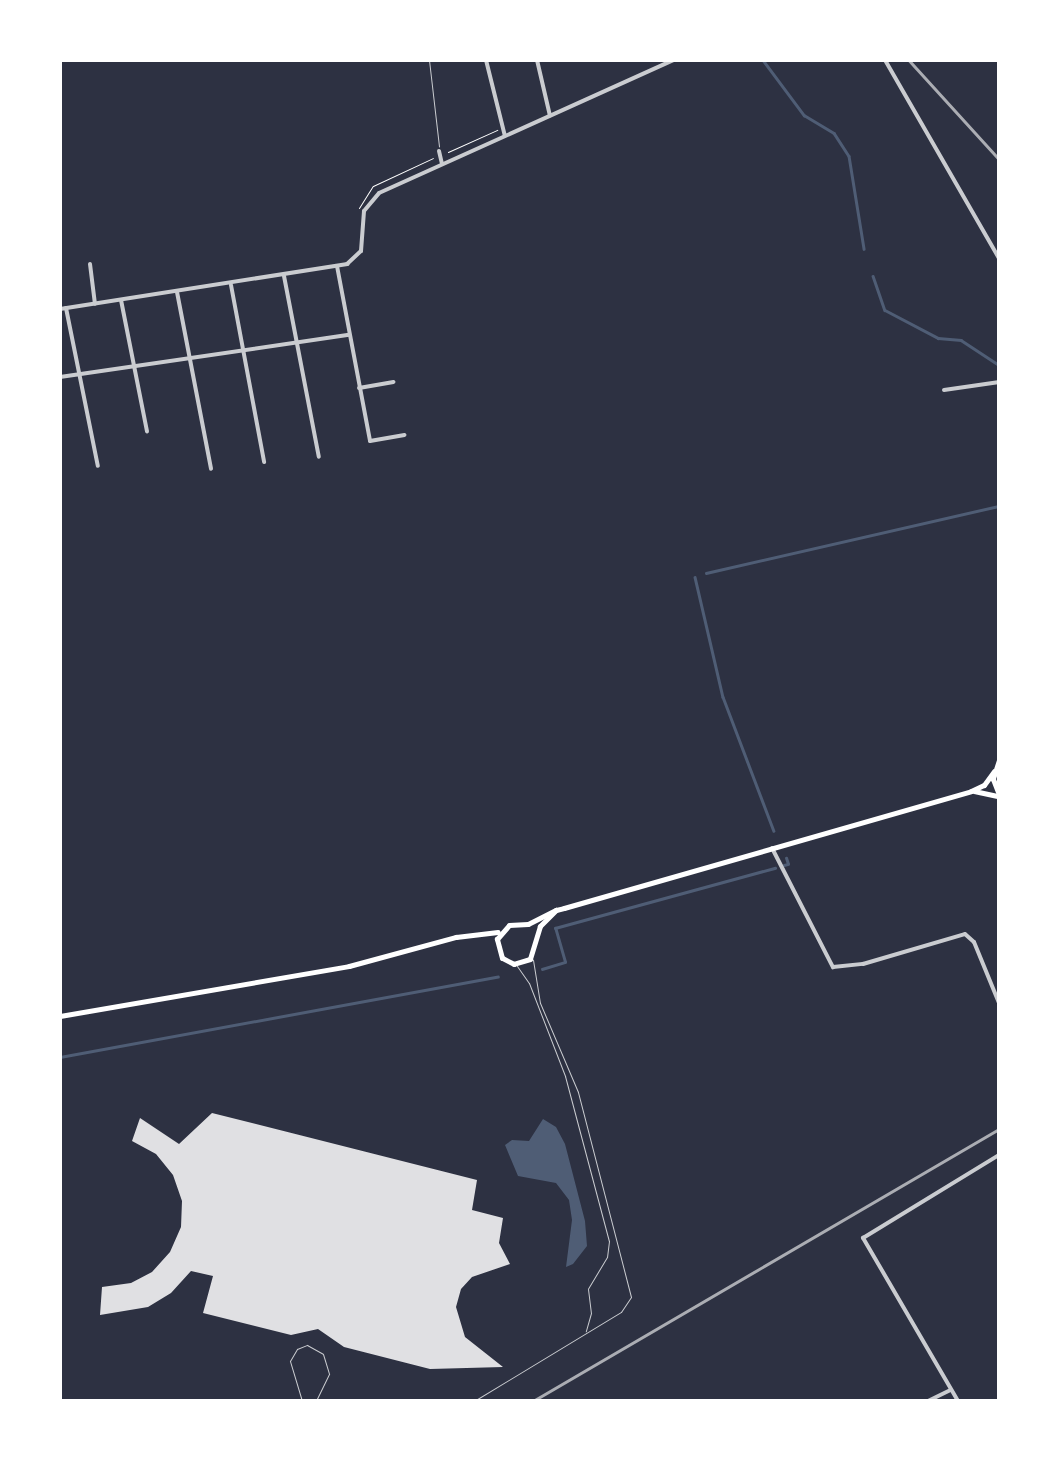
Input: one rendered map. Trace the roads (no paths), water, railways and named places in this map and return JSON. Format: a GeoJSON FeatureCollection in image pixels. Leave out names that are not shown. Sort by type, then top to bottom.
{"type":"FeatureCollection","features":[{"type":"Feature","properties":{"kind":"main road"},"geometry":{"type":"LineString","coordinates":[[60,1016],[349,966],[456,937],[524,924],[556,910],[971,791],[984,785],[999,760]]}},
{"type":"Feature","properties":{"kind":"main road"},"geometry":{"type":"LineString","coordinates":[[971,791],[999,796],[994,771]]}},
{"type":"Feature","properties":{"kind":"main road"},"geometry":{"type":"LineString","coordinates":[[477,936],[514,964],[533,956],[540,926],[556,910]]}},
{"type":"Feature","properties":{"kind":"main road"},"geometry":{"type":"LineString","coordinates":[[524,924],[536,938]]}},
{"type":"Feature","properties":{"kind":"main road"},"geometry":{"type":"LineString","coordinates":[[497,950],[501,930]]}},
{"type":"Feature","properties":{"kind":"street"},"geometry":{"type":"LineString","coordinates":[[486,60],[504,136]]}},
{"type":"Feature","properties":{"kind":"street"},"geometry":{"type":"LineString","coordinates":[[538,60],[550,116]]}},
{"type":"Feature","properties":{"kind":"street"},"geometry":{"type":"LineString","coordinates":[[98,466],[81,374],[63,308],[352,261],[361,251],[369,200],[674,60]]}},
{"type":"Feature","properties":{"kind":"street"},"geometry":{"type":"LineString","coordinates":[[885,60],[999,258]]}},
{"type":"Feature","properties":{"kind":"street"},"geometry":{"type":"LineString","coordinates":[[439,154],[442,164]]}},
{"type":"Feature","properties":{"kind":"street"},"geometry":{"type":"LineString","coordinates":[[90,264],[95,304]]}},
{"type":"Feature","properties":{"kind":"street"},"geometry":{"type":"LineString","coordinates":[[336,266],[370,441],[404,435]]}},
{"type":"Feature","properties":{"kind":"street"},"geometry":{"type":"LineString","coordinates":[[284,275],[319,458]]}},
{"type":"Feature","properties":{"kind":"street"},"geometry":{"type":"LineString","coordinates":[[230,283],[264,462]]}},
{"type":"Feature","properties":{"kind":"street"},"geometry":{"type":"LineString","coordinates":[[176,291],[212,469]]}},
{"type":"Feature","properties":{"kind":"street"},"geometry":{"type":"LineString","coordinates":[[122,300],[147,431]]}},
{"type":"Feature","properties":{"kind":"street"},"geometry":{"type":"LineString","coordinates":[[60,377],[349,335]]}},
{"type":"Feature","properties":{"kind":"street"},"geometry":{"type":"LineString","coordinates":[[360,388],[393,382]]}},
{"type":"Feature","properties":{"kind":"street"},"geometry":{"type":"LineString","coordinates":[[944,390],[999,382]]}},
{"type":"Feature","properties":{"kind":"street"},"geometry":{"type":"LineString","coordinates":[[772,848],[832,967],[863,964],[965,934],[974,942],[999,1003]]}},
{"type":"Feature","properties":{"kind":"street"},"geometry":{"type":"LineString","coordinates":[[958,1401],[863,1238],[999,1155]]}},
{"type":"Feature","properties":{"kind":"street"},"geometry":{"type":"LineString","coordinates":[[928,1401],[951,1390]]}},
{"type":"Feature","properties":{"kind":"lane"},"geometry":{"type":"LineString","coordinates":[[429,60],[439,154]]}},
{"type":"Feature","properties":{"kind":"lane"},"geometry":{"type":"LineString","coordinates":[[474,1401],[626,1308],[631,1290],[615,1246],[578,1092],[535,985],[533,956]]}},
{"type":"Feature","properties":{"kind":"lane"},"geometry":{"type":"LineString","coordinates":[[514,964],[528,983],[565,1076],[609,1242],[607,1256],[588,1289],[591,1313],[584,1333]]}},
{"type":"Feature","properties":{"kind":"lane"},"geometry":{"type":"LineString","coordinates":[[302,1401],[291,1357],[302,1346],[316,1347],[326,1364],[328,1379],[316,1401]]}},
{"type":"Feature","properties":{"kind":"water"},"geometry":{"type":"Polygon","coordinates":[[[543,1119],[556,1127],[565,1144],[585,1221],[587,1246],[566,1267],[572,1220],[569,1200],[556,1183],[518,1176],[505,1145],[512,1140],[529,1141],[543,1119]]]}},
{"type":"Feature","properties":{"kind":"waterway"},"geometry":{"type":"LineString","coordinates":[[763,60],[804,115],[834,133],[849,156],[864,249]]}},
{"type":"Feature","properties":{"kind":"waterway"},"geometry":{"type":"LineString","coordinates":[[873,276],[885,310],[938,338],[961,340],[999,365]]}},
{"type":"Feature","properties":{"kind":"waterway"},"geometry":{"type":"LineString","coordinates":[[706,573],[999,506]]}},
{"type":"Feature","properties":{"kind":"waterway"},"geometry":{"type":"LineString","coordinates":[[695,577],[723,697],[774,831]]}},
{"type":"Feature","properties":{"kind":"waterway"},"geometry":{"type":"LineString","coordinates":[[784,865],[788,864],[786,858]]}},
{"type":"Feature","properties":{"kind":"waterway"},"geometry":{"type":"LineString","coordinates":[[542,969],[565,962],[555,928],[775,868]]}},
{"type":"Feature","properties":{"kind":"waterway"},"geometry":{"type":"LineString","coordinates":[[60,1057],[498,977]]}},
{"type":"Feature","properties":{"kind":"railway"},"geometry":{"type":"LineString","coordinates":[[909,60],[999,159]]}},
{"type":"Feature","properties":{"kind":"railway"},"geometry":{"type":"LineString","coordinates":[[533,1401],[999,1129]]}}]}
